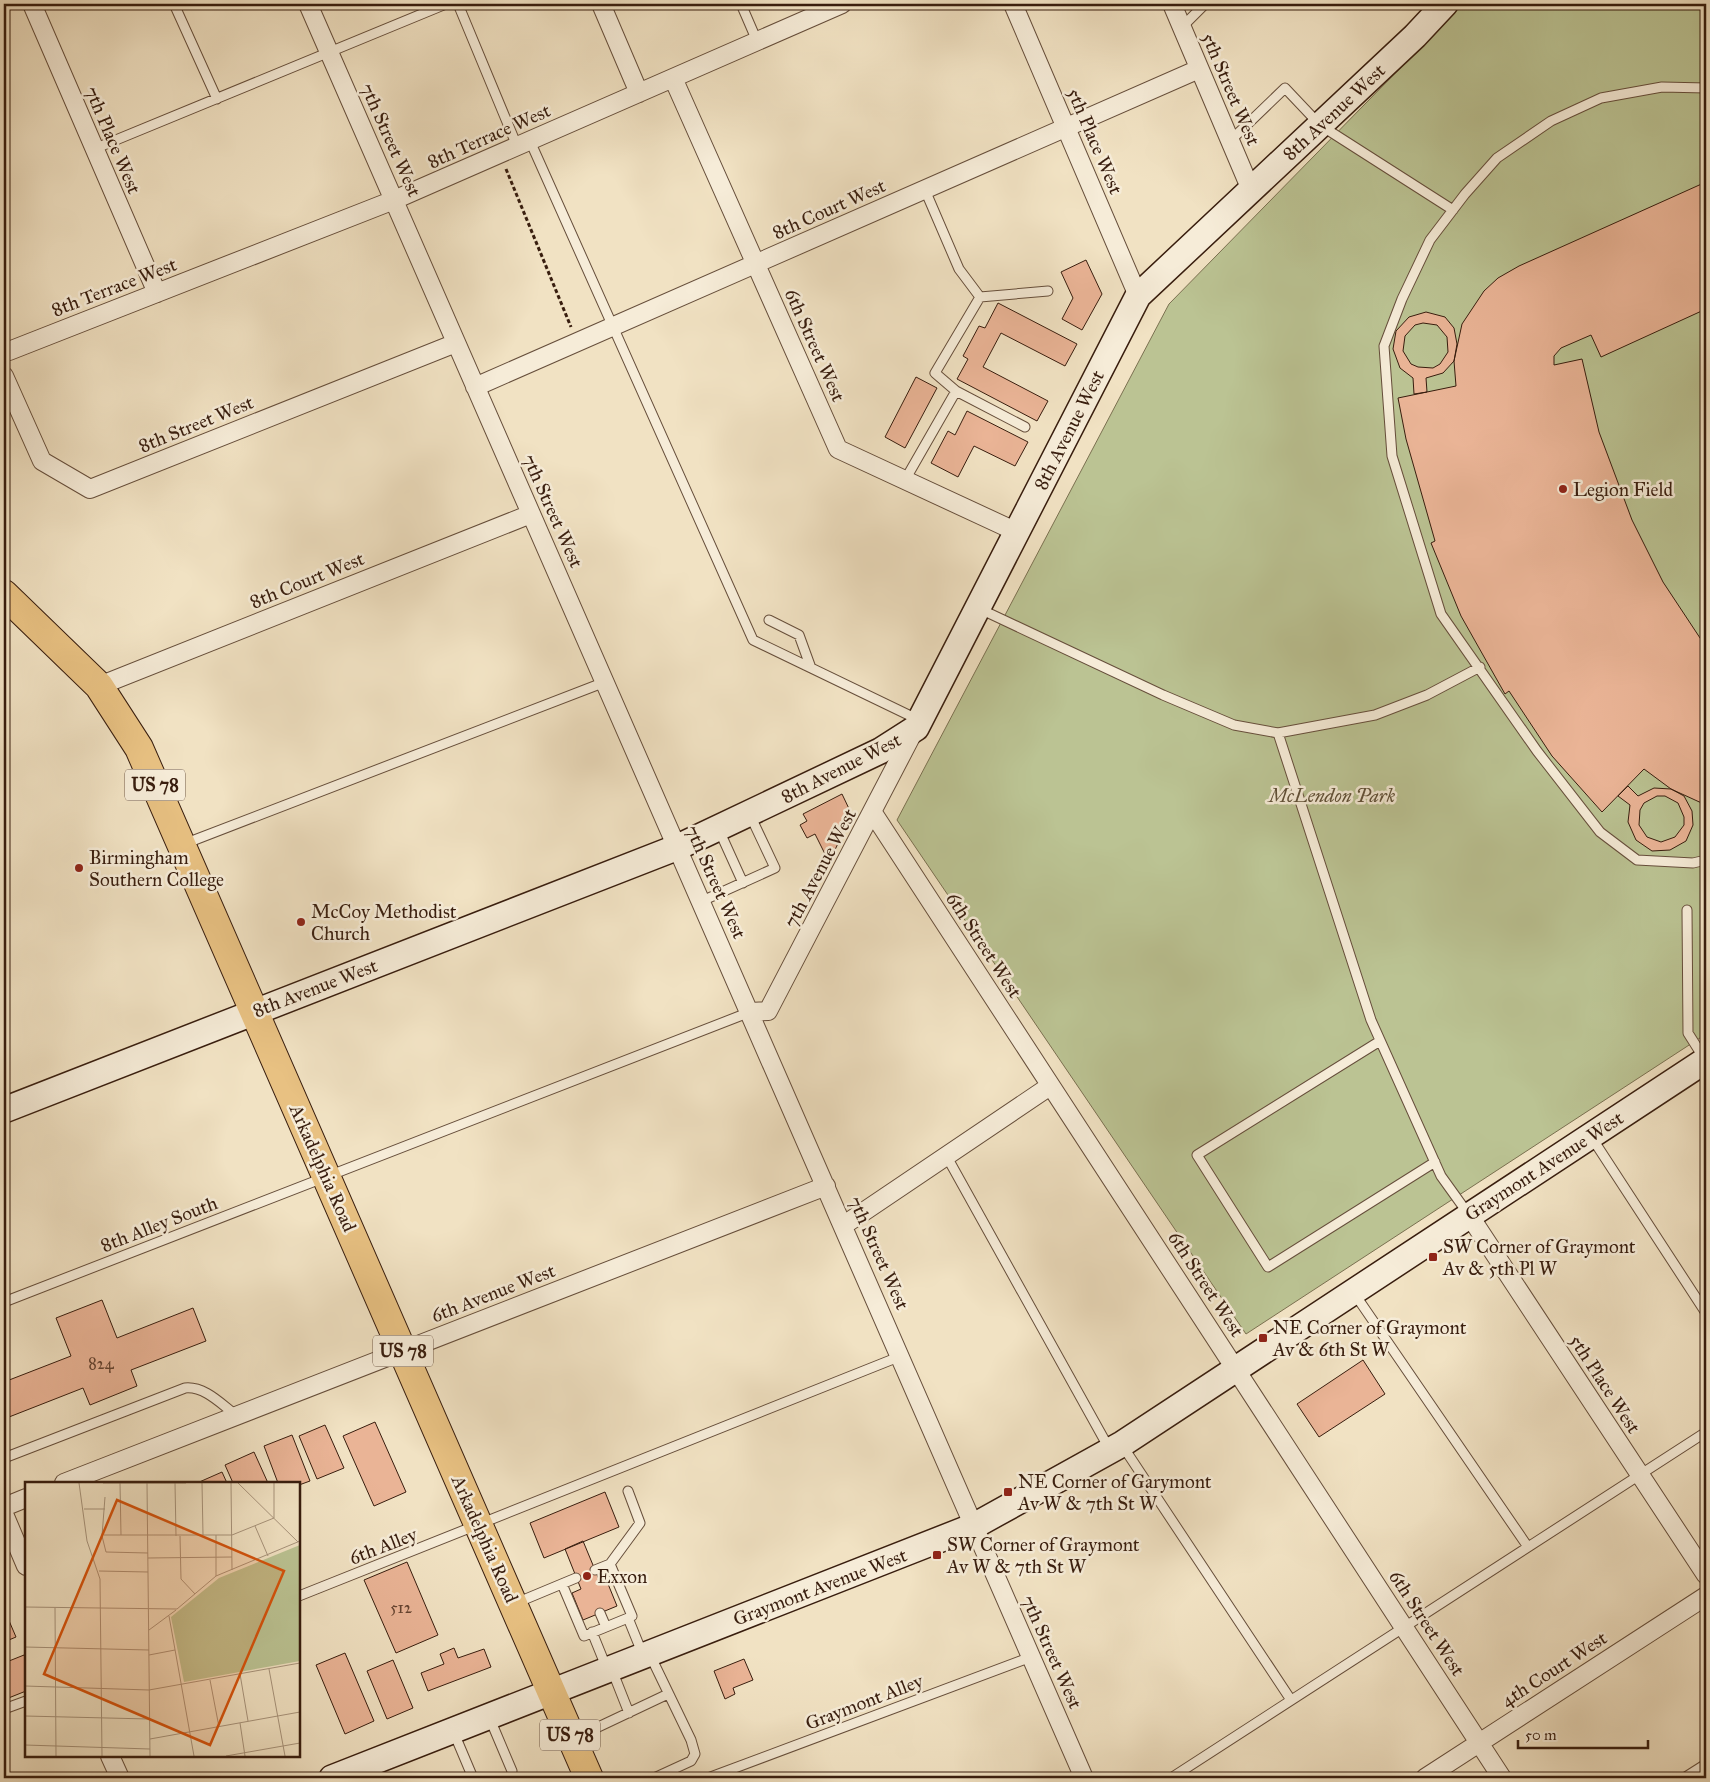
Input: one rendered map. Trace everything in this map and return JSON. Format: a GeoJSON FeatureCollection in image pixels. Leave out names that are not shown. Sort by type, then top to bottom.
{"type":"FeatureCollection","features":[{"type":"Feature","properties":{"kind":"main road","name":"8th Avenue West"},"geometry":{"type":"LineString","coordinates":[[4,1110],[678,847],[880,751],[918,724],[1138,296],[1415,36],[1445,4]]}},
{"type":"Feature","properties":{"kind":"main road","name":"Arkadelphia Road"},"geometry":{"type":"LineString","coordinates":[[4,594],[99,686],[139,748],[552,1691],[588,1778]]}},
{"type":"Feature","properties":{"kind":"main road","name":"Graymont Avenue West"},"geometry":{"type":"LineString","coordinates":[[334,1778],[974,1526],[1116,1448],[1237,1371],[1469,1215],[1706,1061]]}},
{"type":"Feature","properties":{"kind":"street","name":"7th Place West"},"geometry":{"type":"LineString","coordinates":[[32,4],[157,293]]}},
{"type":"Feature","properties":{"kind":"street","name":"7th Street West"},"geometry":{"type":"LineString","coordinates":[[308,4],[844,1225],[1084,1778]]}},
{"type":"Feature","properties":{"kind":"street"},"geometry":{"type":"LineString","coordinates":[[600,4],[639,93]]}},
{"type":"Feature","properties":{"kind":"street","name":"8th Terrace West"},"geometry":{"type":"LineString","coordinates":[[5,350],[157,293],[394,200],[842,4]]}},
{"type":"Feature","properties":{"kind":"street","name":"5th Place West"},"geometry":{"type":"LineString","coordinates":[[1013,4],[1138,296]]}},
{"type":"Feature","properties":{"kind":"street","name":"5th Street West"},"geometry":{"type":"LineString","coordinates":[[1172,4],[1251,190]]}},
{"type":"Feature","properties":{"kind":"street","name":"8th Court West"},"geometry":{"type":"LineString","coordinates":[[475,387],[1199,69]]}},
{"type":"Feature","properties":{"kind":"street","name":"6th Street West"},"geometry":{"type":"LineString","coordinates":[[673,78],[838,449],[1017,532]]}},
{"type":"Feature","properties":{"kind":"street","name":"8th Street West"},"geometry":{"type":"LineString","coordinates":[[4,376],[42,461],[90,489],[456,343]]}},
{"type":"Feature","properties":{"kind":"street","name":"8th Court West"},"geometry":{"type":"LineString","coordinates":[[99,686],[531,514]]}},
{"type":"Feature","properties":{"kind":"street","name":"7th Avenue West"},"geometry":{"type":"LineString","coordinates":[[750,1012],[768,1011],[873,814],[918,724]]}},
{"type":"Feature","properties":{"kind":"street","name":"6th Street West"},"geometry":{"type":"LineString","coordinates":[[873,814],[1502,1778]]}},
{"type":"Feature","properties":{"kind":"street"},"geometry":{"type":"LineString","coordinates":[[844,1225],[1050,1086]]}},
{"type":"Feature","properties":{"kind":"street","name":"6th Avenue West"},"geometry":{"type":"LineString","coordinates":[[67,1482],[826,1186]]}},
{"type":"Feature","properties":{"kind":"street","name":"5th Place West"},"geometry":{"type":"LineString","coordinates":[[1469,1215],[1706,1576]]}},
{"type":"Feature","properties":{"kind":"street"},"geometry":{"type":"LineString","coordinates":[[4,1507],[25,1498]]}},
{"type":"Feature","properties":{"kind":"street"},"geometry":{"type":"LineString","coordinates":[[4,1514],[25,1564]]}},
{"type":"Feature","properties":{"kind":"street","name":"4th Court West"},"geometry":{"type":"LineString","coordinates":[[1425,1778],[1706,1596]]}},
{"type":"Feature","properties":{"kind":"street"},"geometry":{"type":"LineString","coordinates":[[110,1757],[120,1778]]}},
{"type":"Feature","properties":{"kind":"lane"},"geometry":{"type":"LineString","coordinates":[[174,4],[216,99]]}},
{"type":"Feature","properties":{"kind":"lane"},"geometry":{"type":"LineString","coordinates":[[94,149],[446,4]]}},
{"type":"Feature","properties":{"kind":"lane"},"geometry":{"type":"LineString","coordinates":[[458,4],[612,327],[753,640],[918,724]]}},
{"type":"Feature","properties":{"kind":"lane"},"geometry":{"type":"LineString","coordinates":[[741,4],[757,41]]}},
{"type":"Feature","properties":{"kind":"lane"},"geometry":{"type":"LineString","coordinates":[[1182,27],[1205,4]]}},
{"type":"Feature","properties":{"kind":"lane"},"geometry":{"type":"LineString","coordinates":[[1706,88],[1662,86],[1602,98],[1551,121],[1497,158],[1430,240],[1402,299],[1384,346],[1392,456],[1442,614],[1537,750],[1600,832],[1637,860],[1693,863],[1706,860]]}},
{"type":"Feature","properties":{"kind":"lane"},"geometry":{"type":"LineString","coordinates":[[1230,141],[1285,88],[1320,125],[1453,210]]}},
{"type":"Feature","properties":{"kind":"lane"},"geometry":{"type":"LineString","coordinates":[[925,190],[959,269],[980,298]]}},
{"type":"Feature","properties":{"kind":"lane"},"geometry":{"type":"LineString","coordinates":[[980,298],[1048,291]]}},
{"type":"Feature","properties":{"kind":"lane"},"geometry":{"type":"LineString","coordinates":[[980,298],[935,373],[956,391],[1025,428]]}},
{"type":"Feature","properties":{"kind":"lane"},"geometry":{"type":"LineString","coordinates":[[905,480],[956,391]]}},
{"type":"Feature","properties":{"kind":"lane"},"geometry":{"type":"LineString","coordinates":[[977,608],[1163,694],[1234,724],[1278,733],[1374,715],[1427,695],[1480,667]]}},
{"type":"Feature","properties":{"kind":"lane"},"geometry":{"type":"LineString","coordinates":[[769,620],[799,634],[811,668]]}},
{"type":"Feature","properties":{"kind":"lane"},"geometry":{"type":"LineString","coordinates":[[182,845],[605,682]]}},
{"type":"Feature","properties":{"kind":"lane"},"geometry":{"type":"LineString","coordinates":[[1278,733],[1371,1020],[1441,1176],[1469,1215]]}},
{"type":"Feature","properties":{"kind":"lane"},"geometry":{"type":"LineString","coordinates":[[702,902],[775,868],[749,813]]}},
{"type":"Feature","properties":{"kind":"lane"},"geometry":{"type":"LineString","coordinates":[[718,828],[743,883]]}},
{"type":"Feature","properties":{"kind":"lane"},"geometry":{"type":"LineString","coordinates":[[1688,910],[1688,1033],[1706,1061]]}},
{"type":"Feature","properties":{"kind":"lane","name":"8th Alley South"},"geometry":{"type":"LineString","coordinates":[[4,1302],[750,1012]]}},
{"type":"Feature","properties":{"kind":"lane"},"geometry":{"type":"LineString","coordinates":[[1380,1042],[1197,1155],[1268,1267],[1434,1162]]}},
{"type":"Feature","properties":{"kind":"lane"},"geometry":{"type":"LineString","coordinates":[[1590,1136],[1706,1313]]}},
{"type":"Feature","properties":{"kind":"lane"},"geometry":{"type":"LineString","coordinates":[[947,1157],[1116,1448],[1291,1700]]}},
{"type":"Feature","properties":{"kind":"lane"},"geometry":{"type":"LineString","coordinates":[[1354,1293],[1528,1547]]}},
{"type":"Feature","properties":{"kind":"lane","name":"6th Alley"},"geometry":{"type":"LineString","coordinates":[[300,1596],[479,1526],[901,1356]]}},
{"type":"Feature","properties":{"kind":"lane"},"geometry":{"type":"LineString","coordinates":[[4,1458],[185,1388],[195,1387],[206,1392],[237,1416]]}},
{"type":"Feature","properties":{"kind":"lane"},"geometry":{"type":"LineString","coordinates":[[1171,1778],[1706,1432]]}},
{"type":"Feature","properties":{"kind":"lane"},"geometry":{"type":"LineString","coordinates":[[595,1570],[610,1564],[640,1523],[628,1491]]}},
{"type":"Feature","properties":{"kind":"lane"},"geometry":{"type":"LineString","coordinates":[[562,1584],[584,1636],[628,1618],[632,1616],[610,1564]]}},
{"type":"Feature","properties":{"kind":"lane"},"geometry":{"type":"LineString","coordinates":[[514,1604],[576,1578]]}},
{"type":"Feature","properties":{"kind":"lane"},"geometry":{"type":"LineString","coordinates":[[600,1613],[606,1627]]}},
{"type":"Feature","properties":{"kind":"lane"},"geometry":{"type":"LineString","coordinates":[[628,1618],[691,1740],[695,1754],[691,1761],[654,1778]]}},
{"type":"Feature","properties":{"kind":"lane"},"geometry":{"type":"LineString","coordinates":[[592,1632],[629,1714]]}},
{"type":"Feature","properties":{"kind":"lane","name":"Graymont Alley"},"geometry":{"type":"LineString","coordinates":[[708,1778],[1031,1657]]}},
{"type":"Feature","properties":{"kind":"lane"},"geometry":{"type":"LineString","coordinates":[[572,1739],[629,1714],[668,1694]]}},
{"type":"Feature","properties":{"kind":"lane"},"geometry":{"type":"LineString","coordinates":[[4,1709],[25,1701]]}},
{"type":"Feature","properties":{"kind":"lane"},"geometry":{"type":"LineString","coordinates":[[488,1716],[512,1771]]}},
{"type":"Feature","properties":{"kind":"lane"},"geometry":{"type":"LineString","coordinates":[[453,1730],[474,1778]]}},
{"type":"Feature","properties":{"kind":"lane"},"geometry":{"type":"LineString","coordinates":[[1684,1778],[1706,1764]]}},
{"type":"Feature","properties":{"kind":"path"},"geometry":{"type":"LineString","coordinates":[[500,154],[577,342]]}},
{"type":"Feature","properties":{"kind":"green space","name":"McLendon Park"},"geometry":{"type":"Polygon","coordinates":[[[1463,4],[1706,4],[1706,1034],[1246,1334],[897,820],[1169,304],[1463,4]]]}},
{"type":"Feature","properties":{"kind":"building","name":"Legion Field"},"geometry":{"type":"Polygon","coordinates":[[[1706,182],[1706,309],[1601,357],[1591,335],[1561,348],[1554,356],[1554,365],[1582,359],[1599,432],[1632,520],[1663,582],[1706,647],[1706,805],[1671,789],[1644,769],[1602,812],[1552,756],[1509,691],[1505,694],[1461,616],[1431,543],[1435,541],[1406,439],[1398,398],[1456,386],[1454,361],[1462,324],[1484,291],[1498,278],[1519,266],[1706,182]]]}},
{"type":"Feature","properties":{"kind":"building"},"geometry":{"type":"Polygon","coordinates":[[[1086,260],[1102,294],[1082,330],[1062,319],[1073,298],[1061,272],[1086,260]]]}},
{"type":"Feature","properties":{"kind":"building"},"geometry":{"type":"Polygon","coordinates":[[[998,303],[1077,344],[1065,366],[1001,333],[983,367],[1048,401],[1037,421],[957,379],[968,359],[963,356],[979,326],[985,328],[998,303]]]}},
{"type":"Feature","properties":{"kind":"building"},"geometry":{"type":"Polygon","coordinates":[[[1426,312],[1445,317],[1454,328],[1457,344],[1454,361],[1443,373],[1426,378],[1427,392],[1414,394],[1413,378],[1400,368],[1393,349],[1396,331],[1409,317],[1426,312]],[[1423,323],[1415,325],[1405,336],[1403,351],[1411,364],[1418,367],[1433,368],[1440,364],[1448,352],[1447,337],[1437,325],[1423,323]]]}},
{"type":"Feature","properties":{"kind":"building"},"geometry":{"type":"Polygon","coordinates":[[[916,377],[937,388],[905,448],[885,437],[916,377]]]}},
{"type":"Feature","properties":{"kind":"building"},"geometry":{"type":"Polygon","coordinates":[[[967,411],[1028,442],[1015,466],[974,446],[958,477],[931,463],[948,431],[955,435],[967,411]]]}},
{"type":"Feature","properties":{"kind":"building"},"geometry":{"type":"Polygon","coordinates":[[[1628,786],[1638,796],[1654,788],[1671,789],[1684,796],[1692,811],[1693,825],[1686,841],[1670,850],[1652,851],[1636,840],[1628,822],[1630,805],[1618,796],[1628,786]],[[1657,796],[1644,803],[1640,810],[1639,825],[1647,837],[1661,842],[1675,837],[1684,825],[1684,817],[1678,803],[1665,796],[1657,796]]]}},
{"type":"Feature","properties":{"kind":"building"},"geometry":{"type":"Polygon","coordinates":[[[842,794],[852,815],[829,862],[815,834],[807,838],[800,825],[807,821],[803,814],[842,794]]]}},
{"type":"Feature","properties":{"kind":"building"},"geometry":{"type":"Polygon","coordinates":[[[102,1300],[117,1338],[193,1308],[206,1341],[131,1370],[137,1386],[90,1405],[83,1388],[9,1417],[4,1405],[4,1382],[71,1356],[56,1318],[102,1300]]]}},
{"type":"Feature","properties":{"kind":"building"},"geometry":{"type":"Polygon","coordinates":[[[1363,1360],[1385,1394],[1319,1437],[1297,1404],[1363,1360]]]}},
{"type":"Feature","properties":{"kind":"building"},"geometry":{"type":"Polygon","coordinates":[[[375,1422],[406,1492],[374,1506],[343,1436],[375,1422]]]}},
{"type":"Feature","properties":{"kind":"building"},"geometry":{"type":"Polygon","coordinates":[[[325,1425],[344,1468],[317,1479],[299,1436],[325,1425]]]}},
{"type":"Feature","properties":{"kind":"building"},"geometry":{"type":"Polygon","coordinates":[[[292,1435],[310,1481],[300,1485],[300,1482],[278,1482],[264,1446],[292,1435]]]}},
{"type":"Feature","properties":{"kind":"building"},"geometry":{"type":"Polygon","coordinates":[[[254,1452],[268,1482],[233,1482],[225,1465],[254,1452]]]}},
{"type":"Feature","properties":{"kind":"building"},"geometry":{"type":"Polygon","coordinates":[[[222,1472],[227,1482],[199,1482],[222,1472]]]}},
{"type":"Feature","properties":{"kind":"building"},"geometry":{"type":"Polygon","coordinates":[[[605,1492],[619,1527],[544,1558],[530,1523],[605,1492]]]}},
{"type":"Feature","properties":{"kind":"building"},"geometry":{"type":"Polygon","coordinates":[[[583,1541],[600,1582],[606,1579],[617,1606],[583,1620],[572,1593],[581,1589],[565,1549],[583,1541]]]}},
{"type":"Feature","properties":{"kind":"building"},"geometry":{"type":"Polygon","coordinates":[[[407,1562],[438,1635],[396,1653],[364,1580],[407,1562]]]}},
{"type":"Feature","properties":{"kind":"building"},"geometry":{"type":"Polygon","coordinates":[[[4,1609],[16,1637],[4,1642],[4,1609]]]}},
{"type":"Feature","properties":{"kind":"building"},"geometry":{"type":"Polygon","coordinates":[[[454,1648],[458,1658],[484,1649],[491,1667],[428,1691],[421,1673],[444,1664],[440,1654],[454,1648]]]}},
{"type":"Feature","properties":{"kind":"building"},"geometry":{"type":"Polygon","coordinates":[[[345,1653],[374,1721],[345,1734],[316,1665],[345,1653]]]}},
{"type":"Feature","properties":{"kind":"building"},"geometry":{"type":"Polygon","coordinates":[[[24,1655],[25,1658],[25,1691],[6,1699],[4,1693],[4,1663],[24,1655]]]}},
{"type":"Feature","properties":{"kind":"building"},"geometry":{"type":"Polygon","coordinates":[[[744,1659],[753,1680],[733,1688],[735,1694],[725,1699],[714,1671],[744,1659]]]}},
{"type":"Feature","properties":{"kind":"building"},"geometry":{"type":"Polygon","coordinates":[[[393,1660],[413,1708],[387,1719],[367,1671],[393,1660]]]}},
{"type":"Feature","properties":{"kind":"place","name":"Legion Field"},"geometry":{"type":"Point","coordinates":[1563,489]}},
{"type":"Feature","properties":{"kind":"place","name":"Birmingham Southern College"},"geometry":{"type":"Point","coordinates":[79,868]}},
{"type":"Feature","properties":{"kind":"place","name":"McCoy Methodist Church"},"geometry":{"type":"Point","coordinates":[301,922]}},
{"type":"Feature","properties":{"kind":"place","name":"SW Corner of Graymont Av & 5th Pl W"},"geometry":{"type":"Point","coordinates":[1433,1257]}},
{"type":"Feature","properties":{"kind":"place","name":"NE Corner of Graymont Av & 6th St W"},"geometry":{"type":"Point","coordinates":[1263,1338]}},
{"type":"Feature","properties":{"kind":"place","name":"NE Corner of Garymont Av W & 7th St W"},"geometry":{"type":"Point","coordinates":[1008,1492]}},
{"type":"Feature","properties":{"kind":"place","name":"SW Corner of Graymont Av W & 7th St W"},"geometry":{"type":"Point","coordinates":[937,1555]}},
{"type":"Feature","properties":{"kind":"place","name":"Exxon"},"geometry":{"type":"Point","coordinates":[587,1576]}}]}
